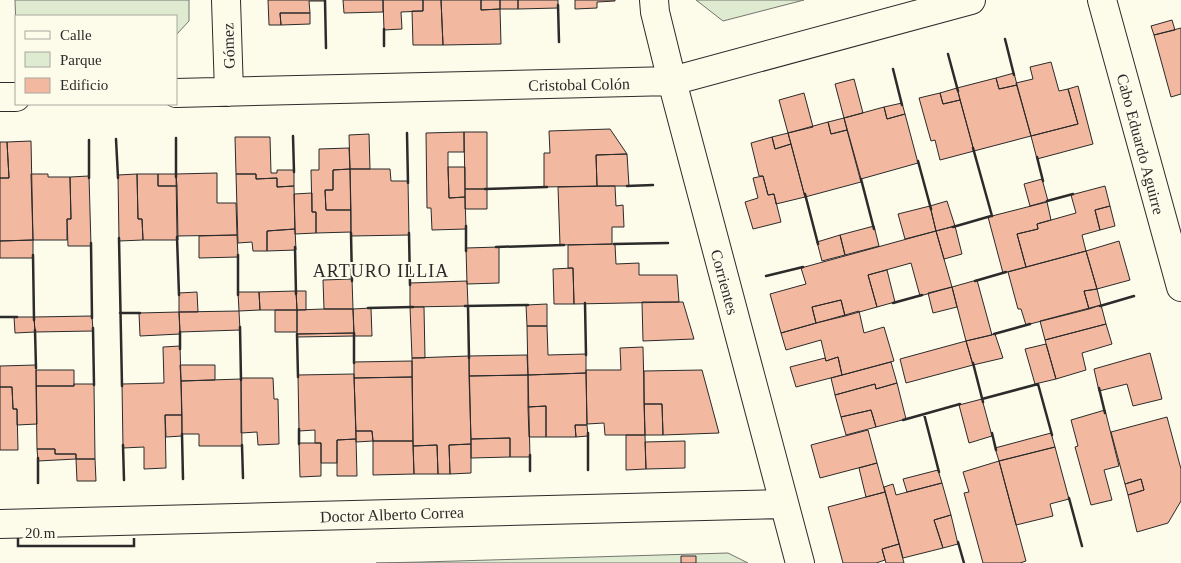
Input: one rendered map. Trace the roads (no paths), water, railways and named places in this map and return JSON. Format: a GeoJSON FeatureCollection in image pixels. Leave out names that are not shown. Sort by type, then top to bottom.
{"type":"FeatureCollection","features":[{"type":"Feature","properties":{"kind":"street","name":"Gómez"},"geometry":{"type":"LineString","coordinates":[[226,0],[230,92]]}},
{"type":"Feature","properties":{"kind":"street","name":"Corrientes"},"geometry":{"type":"LineString","coordinates":[[654,0],[655,12],[672,82],[800,563]]}},
{"type":"Feature","properties":{"kind":"street","name":"Cristobal Colón"},"geometry":{"type":"LineString","coordinates":[[178,93],[672,82],[971,0]]}},
{"type":"Feature","properties":{"kind":"street","name":"Cabo Eduardo Aguirre"},"geometry":{"type":"LineString","coordinates":[[1102,0],[1181,287]]}},
{"type":"Feature","properties":{"kind":"street"},"geometry":{"type":"LineString","coordinates":[[0,97],[15,96]]}},
{"type":"Feature","properties":{"kind":"street","name":"Doctor Alberto Correa"},"geometry":{"type":"LineString","coordinates":[[0,524],[784,504]]}},
{"type":"Feature","properties":{"kind":"district","name":"ARTURO ILLIA"},"geometry":{"type":"Point","coordinates":[381,271]}}]}
